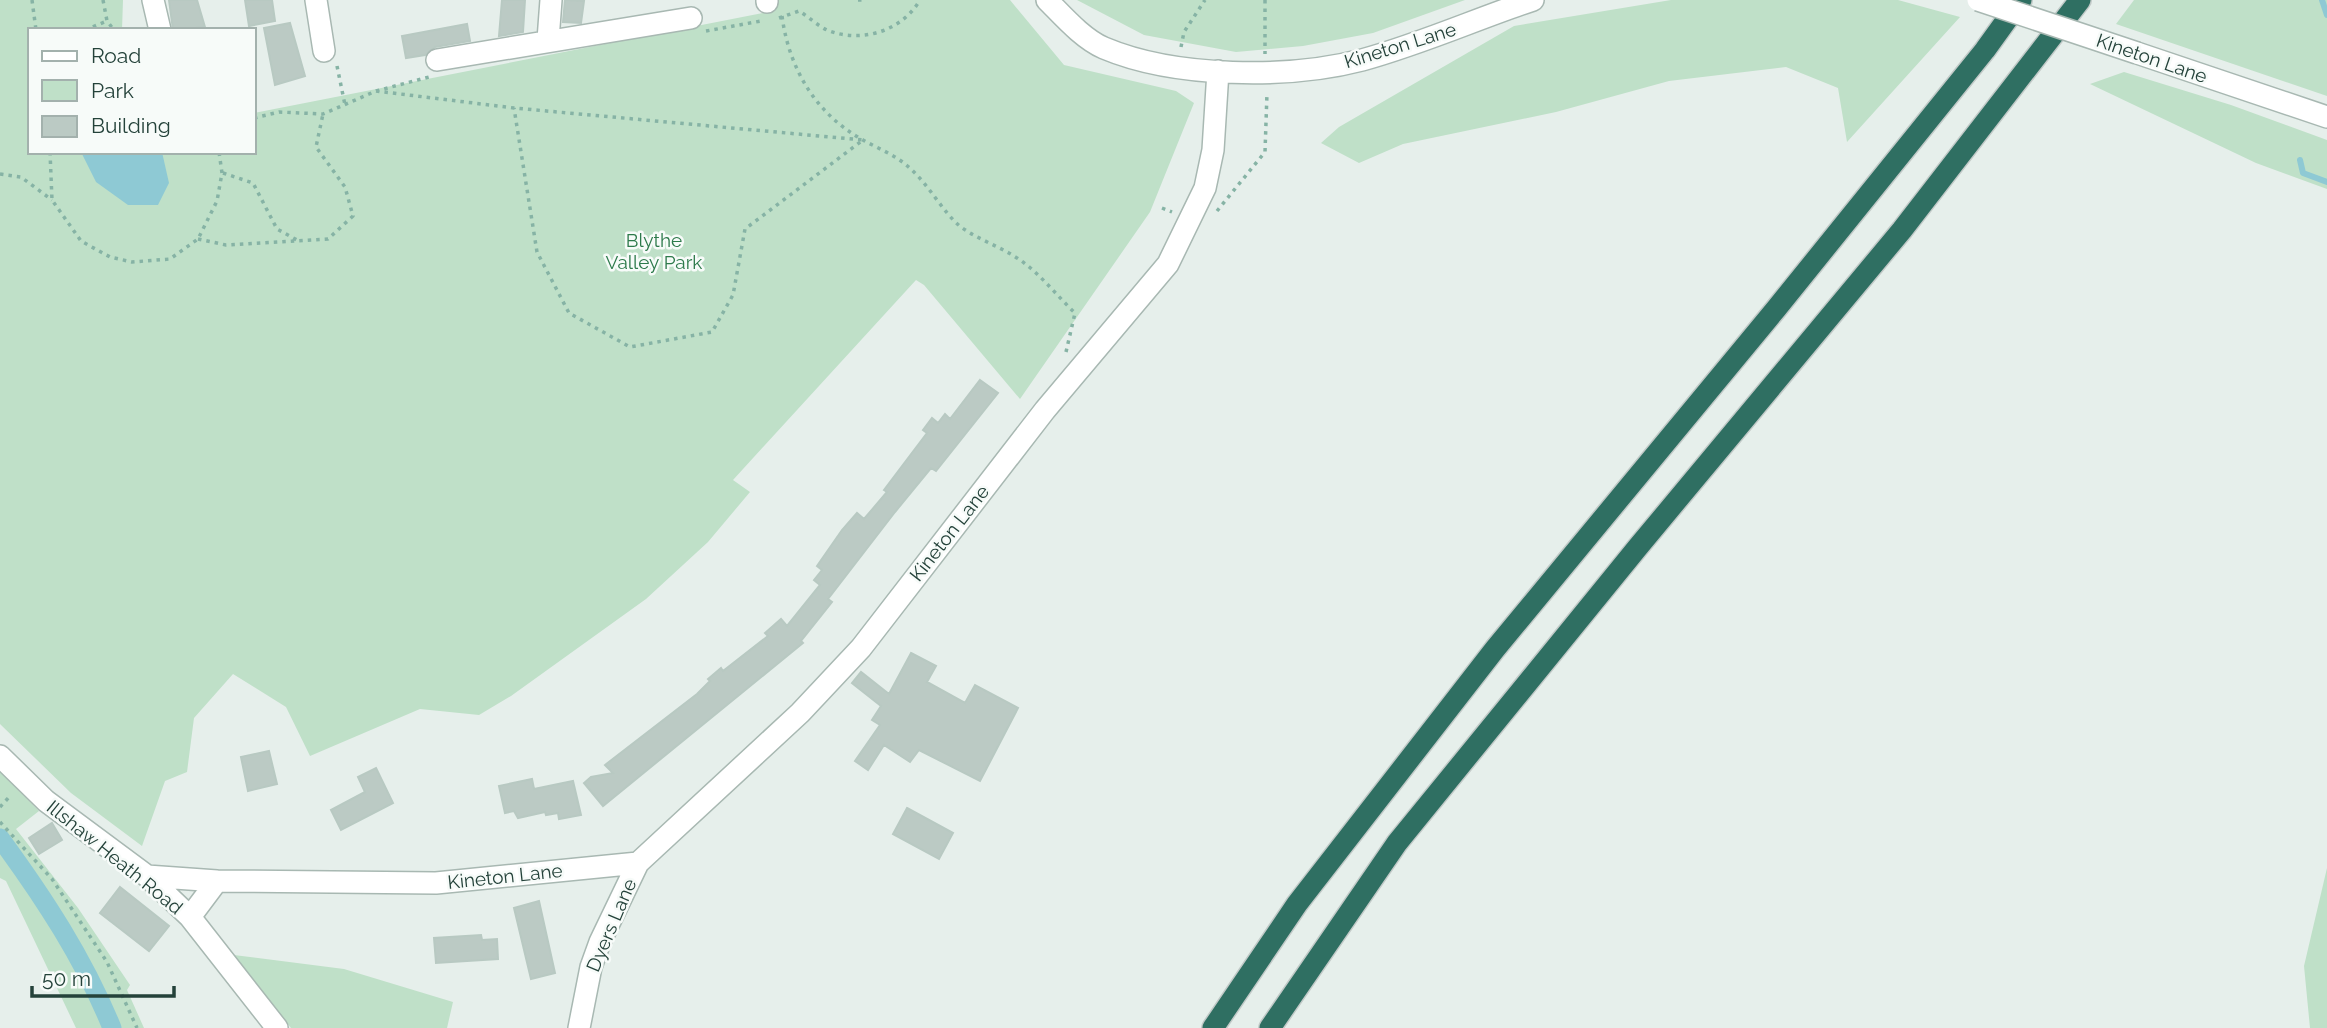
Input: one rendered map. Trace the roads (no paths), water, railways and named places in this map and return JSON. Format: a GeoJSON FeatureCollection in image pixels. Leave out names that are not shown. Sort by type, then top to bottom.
{"type":"FeatureCollection","features":[{"type":"Feature","properties":{"kind":"highway"},"geometry":{"type":"LineString","coordinates":[[1213,1028],[1297,904],[1495,649],[1776,309],[2021,0]]}},
{"type":"Feature","properties":{"kind":"highway"},"geometry":{"type":"LineString","coordinates":[[1270,1028],[1397,843],[1637,547],[1902,230],[2080,0]]}},
{"type":"Feature","properties":{"kind":"street"},"geometry":{"type":"LineString","coordinates":[[153,0],[160,28]]}},
{"type":"Feature","properties":{"kind":"street"},"geometry":{"type":"LineString","coordinates":[[316,0],[324,51]]}},
{"type":"Feature","properties":{"kind":"street"},"geometry":{"type":"LineString","coordinates":[[548,40],[551,0]]}},
{"type":"Feature","properties":{"kind":"street"},"geometry":{"type":"LineString","coordinates":[[1047,0],[1101,47],[1178,67],[1219,71]]}},
{"type":"Feature","properties":{"kind":"street","name":"Kineton Lane"},"geometry":{"type":"LineString","coordinates":[[146,876],[217,881],[436,883],[638,863],[800,713],[861,648],[1045,410],[1168,264],[1205,188],[1213,150],[1219,71],[1318,68],[1359,61],[1534,0]]}},
{"type":"Feature","properties":{"kind":"street","name":"Kineton Lane"},"geometry":{"type":"LineString","coordinates":[[1978,0],[2327,117]]}},
{"type":"Feature","properties":{"kind":"street"},"geometry":{"type":"LineString","coordinates":[[437,60],[691,18]]}},
{"type":"Feature","properties":{"kind":"street","name":"Illshaw Heath Road"},"geometry":{"type":"LineString","coordinates":[[0,756],[46,801],[146,876],[190,917],[277,1028]]}},
{"type":"Feature","properties":{"kind":"street","name":"Dyers Lane"},"geometry":{"type":"LineString","coordinates":[[579,1028],[591,967],[638,863]]}},
{"type":"Feature","properties":{"kind":"street"},"geometry":{"type":"LineString","coordinates":[[190,917],[217,881]]}},
{"type":"Feature","properties":{"kind":"water"},"geometry":{"type":"Polygon","coordinates":[[[82,154],[162,154],[169,183],[158,205],[128,205],[96,182],[82,154]]]}},
{"type":"Feature","properties":{"kind":"waterway"},"geometry":{"type":"LineString","coordinates":[[2322,0],[2327,15]]}},
{"type":"Feature","properties":{"kind":"waterway"},"geometry":{"type":"LineString","coordinates":[[2300,160],[2303,173],[2327,182]]}},
{"type":"Feature","properties":{"kind":"waterway"},"geometry":{"type":"LineString","coordinates":[[0,838],[62,930],[89,978],[112,1028]]}},
{"type":"Feature","properties":{"kind":"park label","name":"Blythe Valley Park"},"geometry":{"type":"Point","coordinates":[654,251]}}]}
